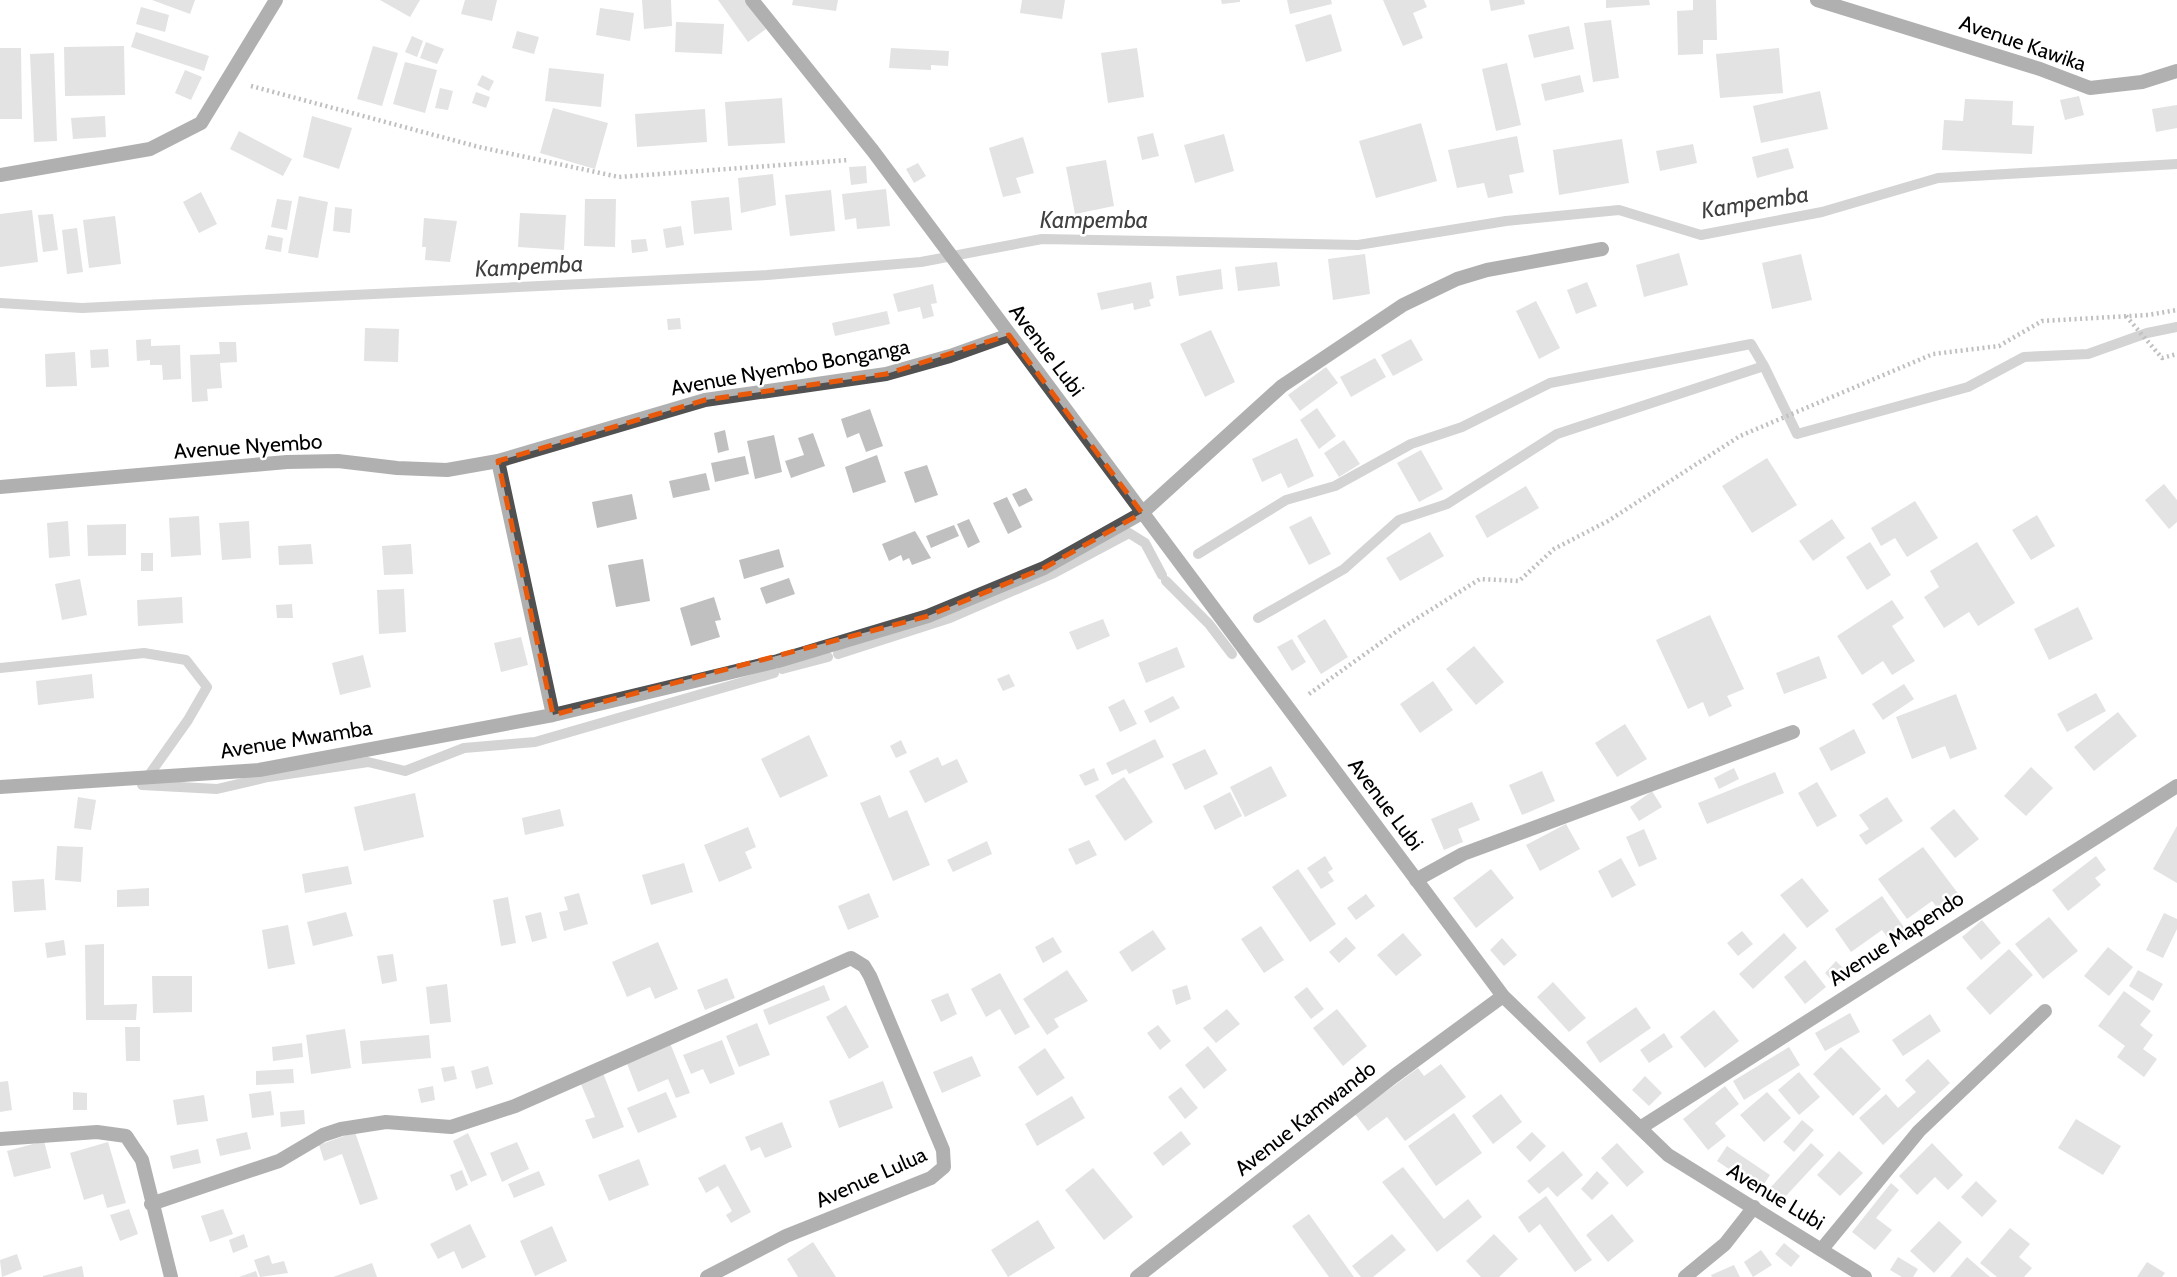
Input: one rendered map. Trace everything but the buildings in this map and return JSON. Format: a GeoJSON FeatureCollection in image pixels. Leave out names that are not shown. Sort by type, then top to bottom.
{"type":"FeatureCollection","features":[{"type":"Feature","properties":{"kind":"street"},"geometry":{"type":"LineString","coordinates":[[0,175],[150,149],[201,123],[276,0]]}},
{"type":"Feature","properties":{"kind":"street"},"geometry":{"type":"LineString","coordinates":[[752,0],[873,151]]}},
{"type":"Feature","properties":{"kind":"street","name":"Avenue Kawika"},"geometry":{"type":"LineString","coordinates":[[1817,0],[2040,69],[2090,88],[2142,82],[2177,71]]}},
{"type":"Feature","properties":{"kind":"street","name":"Avenue Lubi"},"geometry":{"type":"LineString","coordinates":[[873,151],[1503,996],[1668,1155],[1865,1277]]}},
{"type":"Feature","properties":{"kind":"street","name":"Avenue Mwamba"},"geometry":{"type":"LineString","coordinates":[[0,787],[259,770],[553,715],[778,661],[928,617],[1044,568],[1142,513],[1282,386],[1403,305],[1457,279],[1487,270],[1602,249]]}},
{"type":"Feature","properties":{"kind":"street","name":"Avenue Nyembo Bonganga"},"geometry":{"type":"LineString","coordinates":[[498,461],[705,400],[886,374],[950,356],[1009,335]]}},
{"type":"Feature","properties":{"kind":"street","name":"Avenue Nyembo"},"geometry":{"type":"LineString","coordinates":[[0,487],[287,462],[338,461],[429,471],[498,461]]}},
{"type":"Feature","properties":{"kind":"street"},"geometry":{"type":"LineString","coordinates":[[498,461],[553,715]]}},
{"type":"Feature","properties":{"kind":"street"},"geometry":{"type":"LineString","coordinates":[[1416,880],[1463,854],[1793,732]]}},
{"type":"Feature","properties":{"kind":"street","name":"Avenue Mapendo"},"geometry":{"type":"LineString","coordinates":[[1640,1128],[2177,786]]}},
{"type":"Feature","properties":{"kind":"street","name":"Avenue Lulua"},"geometry":{"type":"LineString","coordinates":[[151,1204],[279,1161],[323,1135],[341,1129],[386,1122],[434,1128],[467,1123],[527,1100],[851,958],[864,966],[870,976],[943,1150],[944,1167],[931,1178],[786,1236],[707,1277]]}},
{"type":"Feature","properties":{"kind":"street","name":"Avenue Kamwando"},"geometry":{"type":"LineString","coordinates":[[1136,1277],[1394,1076],[1503,996]]}},
{"type":"Feature","properties":{"kind":"street"},"geometry":{"type":"LineString","coordinates":[[1822,1249],[1919,1131],[2045,1010]]}},
{"type":"Feature","properties":{"kind":"street"},"geometry":{"type":"LineString","coordinates":[[0,1139],[97,1132],[126,1136],[142,1160],[171,1277]]}},
{"type":"Feature","properties":{"kind":"street"},"geometry":{"type":"LineString","coordinates":[[1685,1277],[1725,1244],[1754,1207]]}},
{"type":"Feature","properties":{"kind":"path"},"geometry":{"type":"LineString","coordinates":[[228,80],[479,147],[619,177],[842,163],[873,151]]}},
{"type":"Feature","properties":{"kind":"path"},"geometry":{"type":"LineString","coordinates":[[1288,707],[1334,678],[1400,629],[1480,579],[1519,580],[1554,549],[1608,521],[1740,436],[1933,354],[1999,346],[2042,321],[2177,310]]}},
{"type":"Feature","properties":{"kind":"path"},"geometry":{"type":"LineString","coordinates":[[2126,316],[2162,358],[2177,354]]}},
{"type":"Feature","properties":{"kind":"highlighted area"},"geometry":{"type":"Polygon","coordinates":[[[1009,335],[1142,513],[1044,568],[928,616],[553,715],[498,461],[705,400],[886,374],[1009,335]]]}},
{"type":"Feature","properties":{"kind":"waterway","name":"Kampemba"},"geometry":{"type":"LineString","coordinates":[[0,303],[82,308],[767,275],[921,262],[1042,239],[1358,245],[1506,221],[1619,210],[1701,235],[1822,212],[1938,178],[2177,164]]}},
{"type":"Feature","properties":{"kind":"waterway"},"geometry":{"type":"LineString","coordinates":[[1258,618],[1344,569],[1399,520],[1447,504],[1557,434],[1764,366],[1797,434],[1968,387],[2024,357],[2088,354],[2147,333],[2177,327]]}},
{"type":"Feature","properties":{"kind":"waterway"},"geometry":{"type":"LineString","coordinates":[[1198,554],[1286,500],[1335,486],[1411,444],[1462,427],[1550,383],[1751,344],[1764,366]]}},
{"type":"Feature","properties":{"kind":"waterway"},"geometry":{"type":"LineString","coordinates":[[838,654],[950,618],[1052,574],[1129,533],[1145,543],[1162,575]]}},
{"type":"Feature","properties":{"kind":"waterway"},"geometry":{"type":"LineString","coordinates":[[1166,581],[1209,624],[1232,654]]}},
{"type":"Feature","properties":{"kind":"waterway"},"geometry":{"type":"LineString","coordinates":[[0,668],[144,653],[186,660],[207,687],[188,720],[142,785],[217,789],[268,777],[368,762],[405,771],[464,748],[535,742],[774,673]]}},
{"type":"Feature","properties":{"kind":"waterway"},"geometry":{"type":"LineString","coordinates":[[782,669],[828,657]]}}]}
